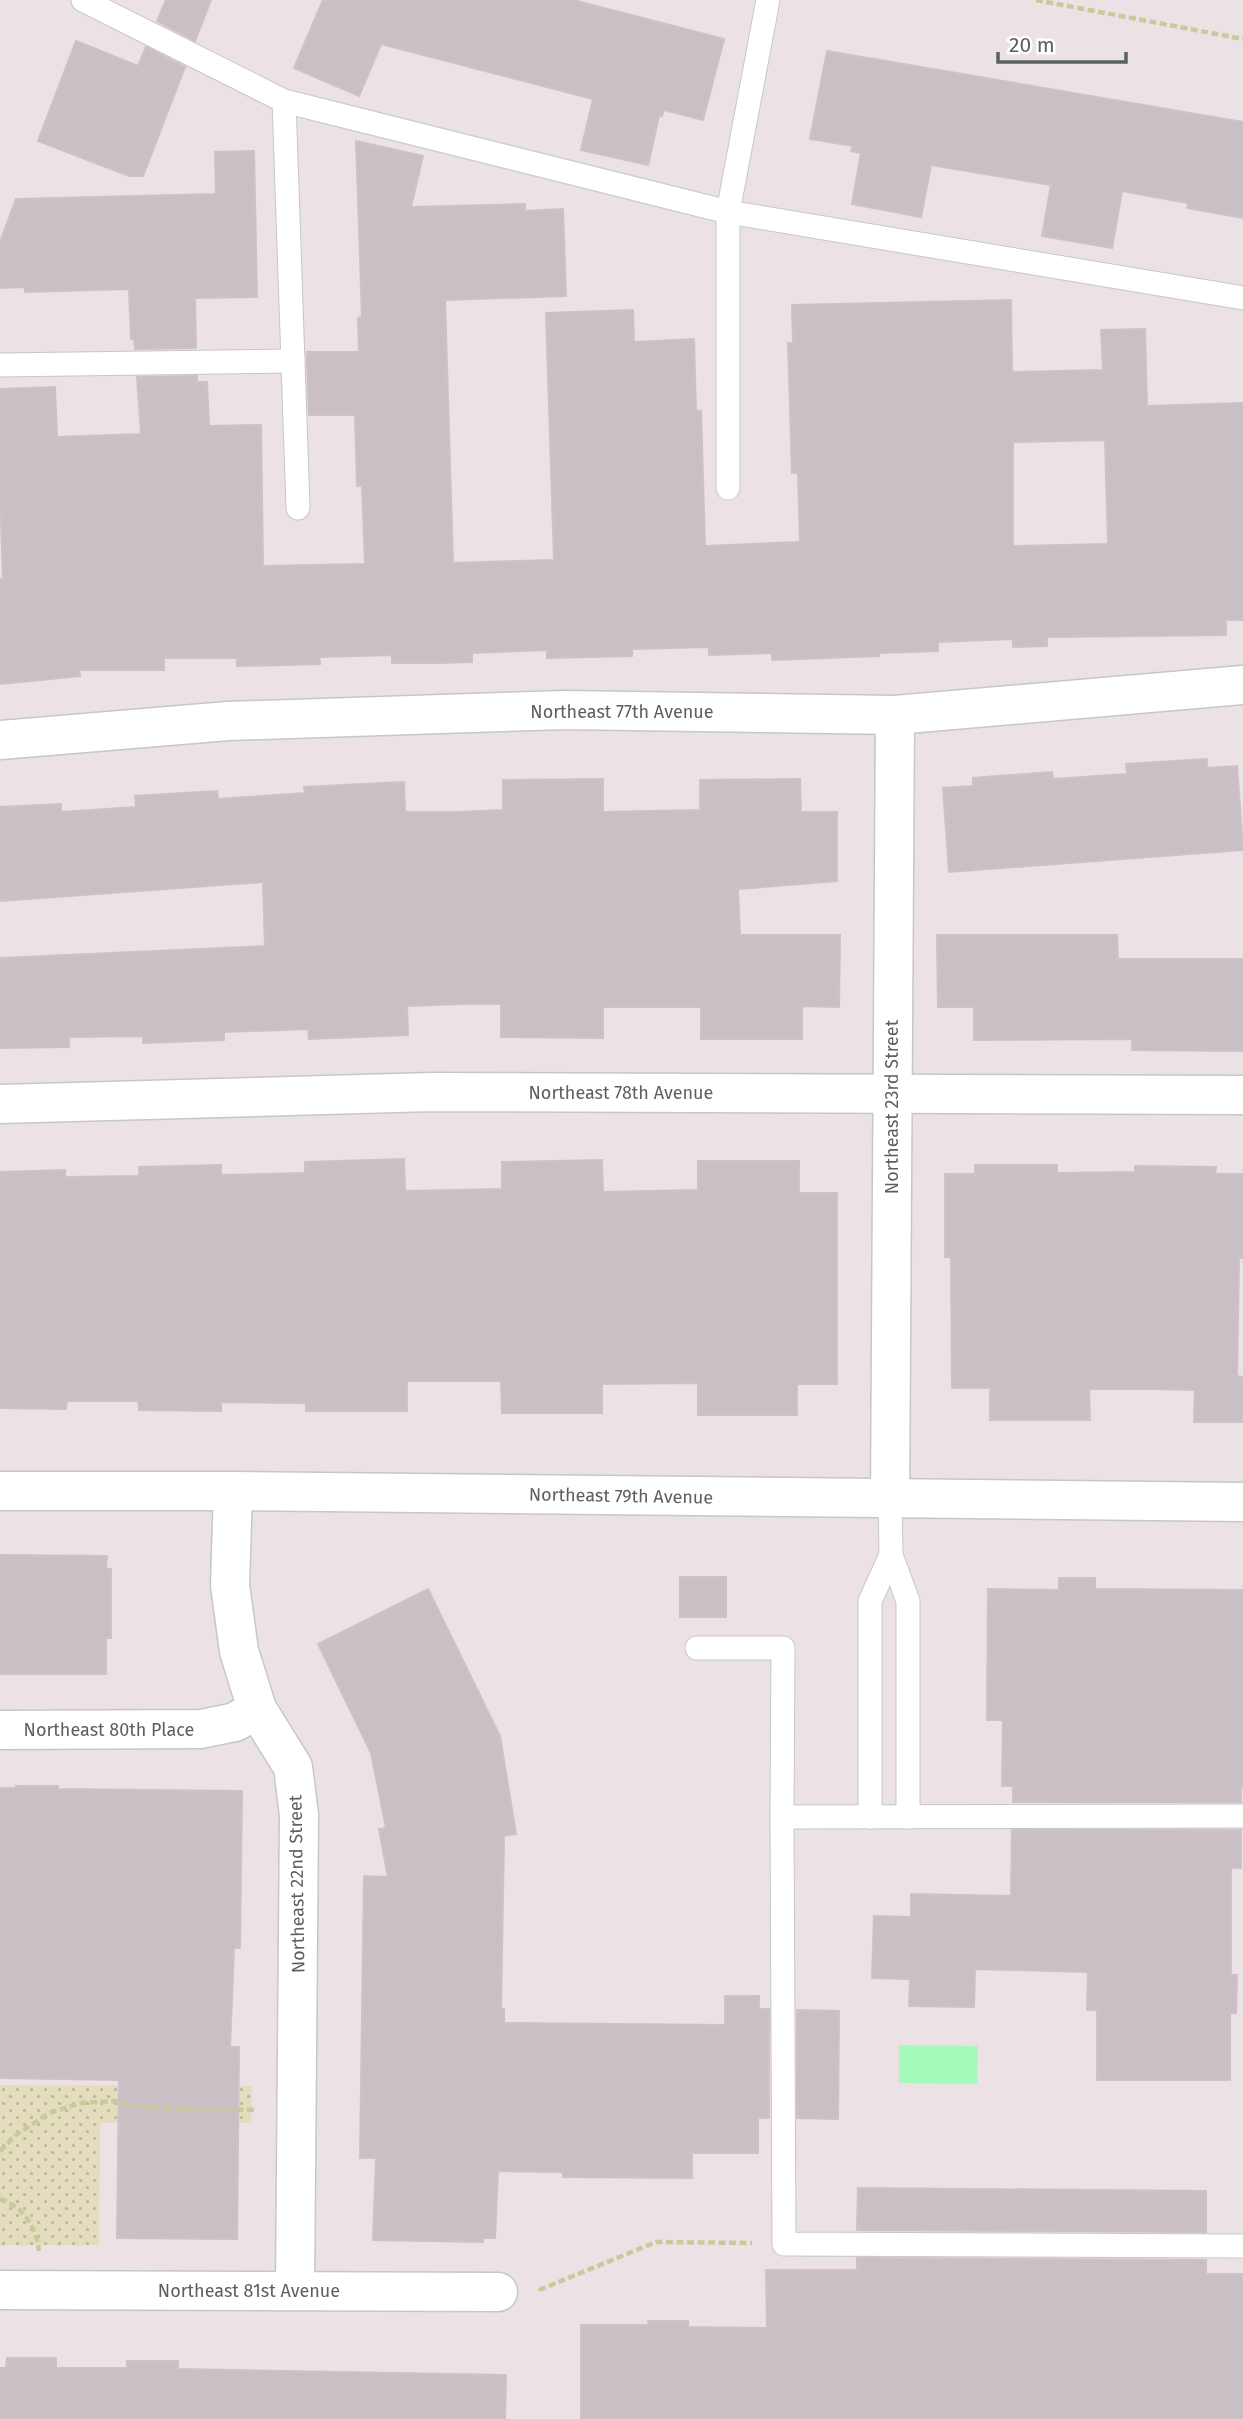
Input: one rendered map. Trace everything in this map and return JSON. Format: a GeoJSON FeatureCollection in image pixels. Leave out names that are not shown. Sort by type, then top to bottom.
{"type":"FeatureCollection","features":[{"type":"Feature","properties":{"kind":"street","name":"Northeast 77th Avenue"},"geometry":{"type":"LineString","coordinates":[[0,740],[228,721],[565,709],[895,715],[1243,685]]}},
{"type":"Feature","properties":{"kind":"street","name":"Northeast 23rd Street"},"geometry":{"type":"LineString","coordinates":[[890,1500],[895,715]]}},
{"type":"Feature","properties":{"kind":"street","name":"Northeast 78th Avenue"},"geometry":{"type":"LineString","coordinates":[[0,1104],[432,1092],[1243,1095]]}},
{"type":"Feature","properties":{"kind":"street","name":"Northeast 79th Avenue"},"geometry":{"type":"LineString","coordinates":[[0,1491],[1243,1502]]}},
{"type":"Feature","properties":{"kind":"street","name":"Northeast 22nd Street"},"geometry":{"type":"LineString","coordinates":[[233,1491],[230,1585],[239,1651],[257,1709],[293,1767],[299,1815],[295,2290]]}},
{"type":"Feature","properties":{"kind":"street","name":"Northeast 80th Place"},"geometry":{"type":"LineString","coordinates":[[0,1730],[201,1730],[234,1722],[257,1709]]}},
{"type":"Feature","properties":{"kind":"street","name":"Northeast 81st Avenue"},"geometry":{"type":"LineString","coordinates":[[0,2290],[498,2292]]}},
{"type":"Feature","properties":{"kind":"lane"},"geometry":{"type":"LineString","coordinates":[[83,0],[284,101],[728,212],[1243,298]]}},
{"type":"Feature","properties":{"kind":"lane"},"geometry":{"type":"LineString","coordinates":[[728,488],[728,212],[768,0]]}},
{"type":"Feature","properties":{"kind":"lane"},"geometry":{"type":"LineString","coordinates":[[284,101],[298,508]]}},
{"type":"Feature","properties":{"kind":"lane"},"geometry":{"type":"LineString","coordinates":[[0,365],[293,361]]}},
{"type":"Feature","properties":{"kind":"lane"},"geometry":{"type":"LineString","coordinates":[[890,1500],[891,1555],[908,1601],[908,1817]]}},
{"type":"Feature","properties":{"kind":"lane"},"geometry":{"type":"LineString","coordinates":[[870,1817],[870,1601],[891,1555]]}},
{"type":"Feature","properties":{"kind":"lane"},"geometry":{"type":"LineString","coordinates":[[697,1648],[783,1648],[784,2244],[1243,2246]]}},
{"type":"Feature","properties":{"kind":"lane"},"geometry":{"type":"LineString","coordinates":[[782,1817],[1243,1816]]}},
{"type":"Feature","properties":{"kind":"path"},"geometry":{"type":"LineString","coordinates":[[1036,0],[1243,39]]}},
{"type":"Feature","properties":{"kind":"path"},"geometry":{"type":"LineString","coordinates":[[0,2151],[16,2135],[49,2113],[81,2103],[115,2101],[147,2108],[296,2111]]}},
{"type":"Feature","properties":{"kind":"path"},"geometry":{"type":"LineString","coordinates":[[0,2199],[23,2213],[33,2226],[38,2242],[43,2291]]}},
{"type":"Feature","properties":{"kind":"path"},"geometry":{"type":"LineString","coordinates":[[498,2292],[530,2294],[656,2242],[784,2244]]}},
{"type":"Feature","properties":{"kind":"shaded area"},"geometry":{"type":"Polygon","coordinates":[[[899,2045],[978,2046],[977,2084],[899,2083],[899,2045]]]}},
{"type":"Feature","properties":{"kind":"shaded area"},"geometry":{"type":"Polygon","coordinates":[[[0,2085],[252,2086],[251,2123],[100,2123],[99,2245],[0,2245],[0,2085]]]}},
{"type":"Feature","properties":{"kind":"building"},"geometry":{"type":"Polygon","coordinates":[[[166,0],[211,0],[195,41],[157,21],[166,0]]]}},
{"type":"Feature","properties":{"kind":"building"},"geometry":{"type":"Polygon","coordinates":[[[323,0],[573,0],[724,39],[703,120],[664,110],[662,116],[659,116],[648,165],[581,150],[593,99],[381,44],[359,96],[294,68],[323,0]]]}},
{"type":"Feature","properties":{"kind":"building"},"geometry":{"type":"Polygon","coordinates":[[[76,41],[138,66],[146,47],[185,67],[143,176],[129,176],[38,141],[76,41]]]}},
{"type":"Feature","properties":{"kind":"building"},"geometry":{"type":"Polygon","coordinates":[[[827,51],[1243,122],[1243,218],[1187,208],[1188,203],[1122,191],[1112,248],[1042,236],[1051,185],[931,165],[921,217],[852,204],[861,153],[851,151],[853,146],[810,139],[827,51]]]}},
{"type":"Feature","properties":{"kind":"building"},"geometry":{"type":"Polygon","coordinates":[[[356,141],[423,156],[411,207],[525,204],[525,211],[563,209],[566,296],[445,300],[453,563],[554,560],[546,313],[633,310],[634,342],[694,339],[696,411],[701,411],[705,546],[800,542],[798,473],[792,473],[788,343],[793,343],[792,305],[1011,300],[1012,372],[1103,370],[1101,330],[1145,329],[1147,406],[1243,403],[1243,620],[1226,620],[1226,635],[1047,637],[1047,646],[1013,647],[1013,639],[938,642],[938,651],[772,660],[772,653],[709,655],[709,647],[632,649],[632,656],[547,658],[547,650],[472,653],[472,662],[440,663],[392,663],[392,655],[319,657],[320,664],[237,666],[237,658],[164,658],[164,670],[79,670],[80,676],[0,684],[0,579],[3,579],[0,389],[55,387],[57,437],[141,434],[137,377],[197,376],[197,382],[207,382],[209,426],[261,425],[263,566],[365,564],[362,485],[357,486],[355,415],[309,415],[307,361],[307,352],[359,352],[358,318],[362,317],[356,141]],[[1105,440],[1013,442],[1013,546],[1108,544],[1105,440]]]}},
{"type":"Feature","properties":{"kind":"building"},"geometry":{"type":"Polygon","coordinates":[[[254,151],[257,297],[195,298],[196,348],[135,349],[134,339],[131,339],[129,289],[25,292],[25,287],[0,288],[0,242],[16,199],[216,194],[215,152],[254,151]]]}},
{"type":"Feature","properties":{"kind":"building"},"geometry":{"type":"Polygon","coordinates":[[[1207,759],[1207,768],[1237,766],[1243,850],[949,872],[943,788],[973,786],[973,778],[1052,772],[1053,779],[1127,774],[1126,764],[1207,759]]]}},
{"type":"Feature","properties":{"kind":"building"},"geometry":{"type":"Polygon","coordinates":[[[603,779],[603,812],[700,810],[700,780],[800,779],[801,812],[837,812],[837,881],[738,889],[740,935],[840,935],[839,1007],[802,1006],[802,1039],[701,1039],[701,1007],[603,1007],[603,1038],[501,1037],[501,1004],[460,1004],[407,1006],[408,1035],[309,1039],[308,1029],[224,1032],[224,1040],[143,1043],[143,1036],[69,1037],[69,1047],[0,1048],[0,958],[265,946],[263,882],[0,901],[0,807],[61,804],[61,812],[136,807],[135,796],[217,791],[218,799],[305,793],[304,787],[404,782],[405,812],[460,812],[503,810],[503,780],[603,779]]]}},
{"type":"Feature","properties":{"kind":"building"},"geometry":{"type":"Polygon","coordinates":[[[937,935],[1117,935],[1118,959],[1243,959],[1243,1051],[1132,1050],[1132,1039],[974,1040],[974,1007],[938,1007],[937,935]]]}},
{"type":"Feature","properties":{"kind":"building"},"geometry":{"type":"Polygon","coordinates":[[[404,1159],[405,1191],[502,1189],[502,1162],[602,1160],[603,1192],[698,1190],[698,1161],[799,1161],[799,1193],[837,1193],[837,1384],[797,1384],[797,1415],[698,1415],[698,1383],[602,1384],[602,1413],[502,1413],[501,1381],[407,1381],[407,1411],[306,1411],[306,1403],[221,1402],[221,1411],[139,1410],[138,1401],[67,1401],[66,1409],[0,1408],[0,1172],[65,1170],[65,1177],[139,1176],[139,1167],[221,1165],[221,1175],[305,1173],[305,1162],[404,1159]]]}},
{"type":"Feature","properties":{"kind":"building"},"geometry":{"type":"Polygon","coordinates":[[[975,1165],[1057,1165],[1057,1173],[1135,1172],[1135,1166],[1216,1167],[1215,1174],[1243,1174],[1243,1258],[1239,1258],[1237,1376],[1243,1377],[1243,1422],[1194,1422],[1195,1390],[1155,1389],[1089,1389],[1090,1420],[990,1420],[990,1388],[952,1388],[951,1257],[945,1257],[945,1174],[975,1174],[975,1165]]]}},
{"type":"Feature","properties":{"kind":"building"},"geometry":{"type":"Polygon","coordinates":[[[0,1555],[107,1556],[106,1569],[111,1569],[111,1638],[106,1638],[106,1674],[0,1674],[0,1555]]]}},
{"type":"Feature","properties":{"kind":"building"},"geometry":{"type":"Polygon","coordinates":[[[680,1577],[726,1577],[726,1617],[680,1617],[680,1577]]]}},
{"type":"Feature","properties":{"kind":"building"},"geometry":{"type":"Polygon","coordinates":[[[1059,1578],[1095,1578],[1095,1589],[1243,1590],[1241,1802],[1013,1802],[1013,1786],[1002,1786],[1003,1720],[987,1720],[988,1589],[1059,1590],[1059,1578]]]}},
{"type":"Feature","properties":{"kind":"building"},"geometry":{"type":"Polygon","coordinates":[[[428,1589],[500,1736],[516,1834],[504,1836],[501,2009],[504,2009],[504,2023],[725,2025],[725,1996],[759,1996],[759,2009],[769,2009],[769,2118],[758,2118],[758,2153],[692,2153],[692,2178],[563,2177],[563,2172],[498,2171],[495,2238],[483,2238],[483,2242],[373,2240],[376,2158],[360,2158],[364,1876],[388,1877],[379,1829],[386,1828],[371,1753],[318,1644],[428,1589]]]}},
{"type":"Feature","properties":{"kind":"building"},"geometry":{"type":"Polygon","coordinates":[[[16,1786],[242,1791],[240,1948],[234,1948],[230,2047],[239,2047],[237,2239],[117,2238],[119,2080],[0,2078],[0,1788],[16,1786]]]}},
{"type":"Feature","properties":{"kind":"building"},"geometry":{"type":"Polygon","coordinates":[[[1012,1830],[1241,1830],[1241,1868],[1231,1868],[1231,1975],[1237,1975],[1236,2013],[1230,2013],[1230,2080],[1097,2080],[1097,2010],[1087,2010],[1088,1972],[975,1969],[974,2007],[909,2006],[910,1979],[872,1978],[874,1916],[911,1917],[911,1894],[1011,1896],[1012,1830]]]}},
{"type":"Feature","properties":{"kind":"building"},"geometry":{"type":"Polygon","coordinates":[[[797,2010],[839,2011],[838,2119],[797,2118],[797,2010]]]}},
{"type":"Feature","properties":{"kind":"building"},"geometry":{"type":"Polygon","coordinates":[[[858,2188],[1206,2191],[1206,2232],[857,2230],[858,2188]]]}},
{"type":"Feature","properties":{"kind":"building"},"geometry":{"type":"Polygon","coordinates":[[[857,2258],[1206,2260],[1206,2274],[1243,2274],[1243,2419],[581,2419],[581,2325],[649,2325],[648,2321],[688,2321],[688,2327],[767,2328],[766,2270],[857,2270],[857,2258]]]}},
{"type":"Feature","properties":{"kind":"building"},"geometry":{"type":"Polygon","coordinates":[[[7,2358],[56,2358],[56,2368],[127,2368],[127,2361],[178,2361],[178,2369],[506,2375],[505,2419],[0,2419],[0,2368],[6,2368],[7,2358]]]}}]}
